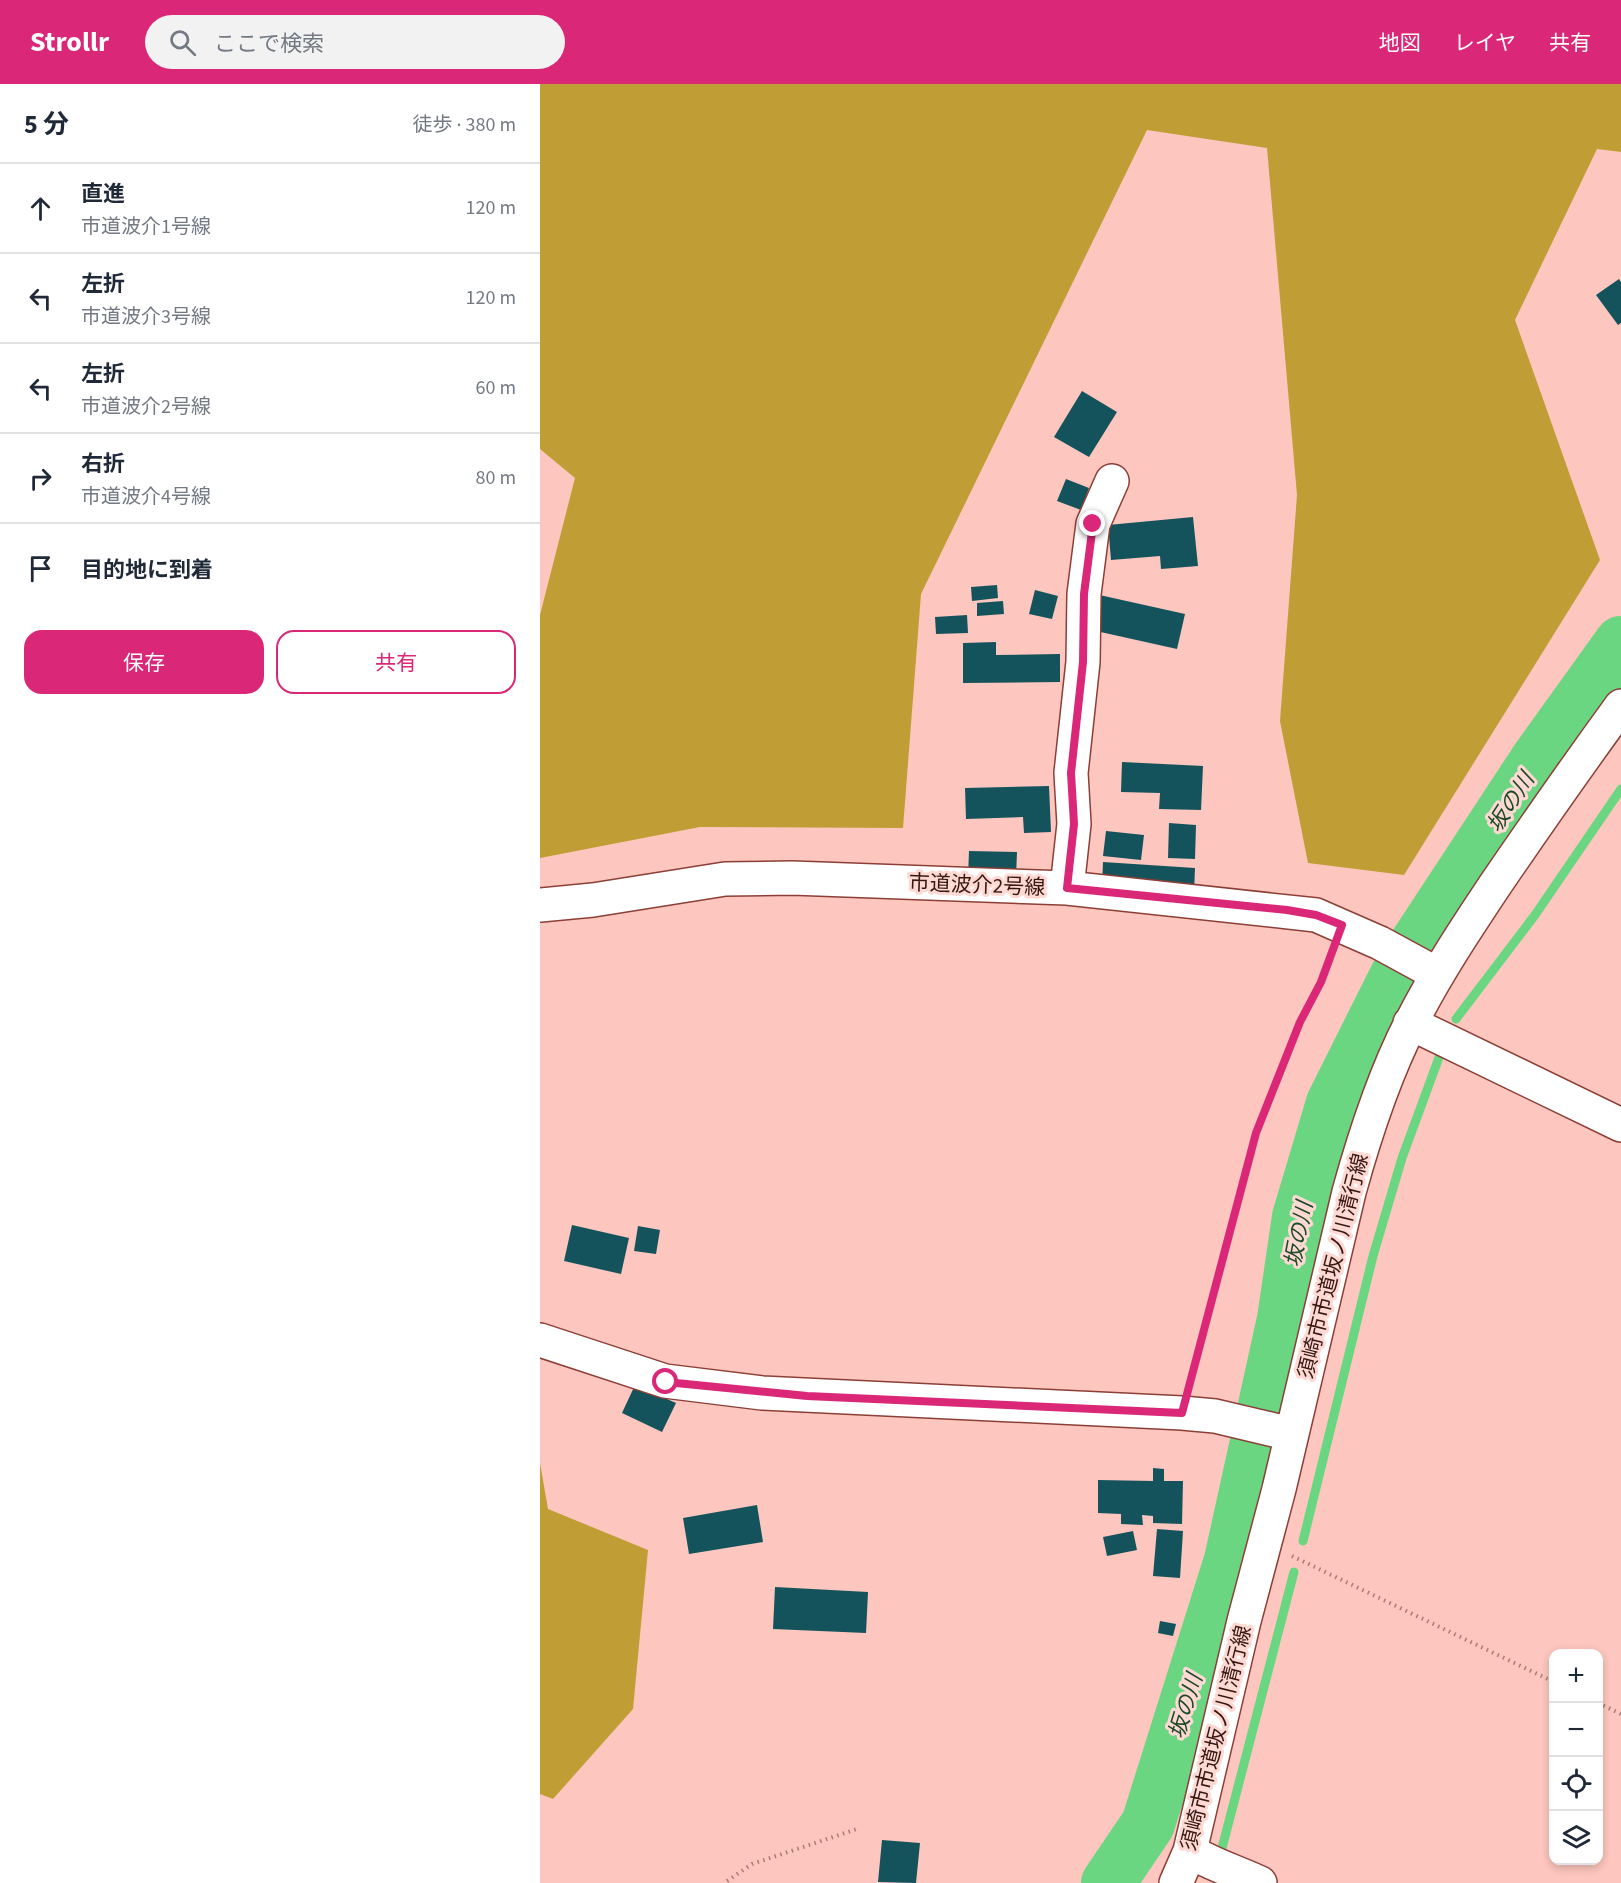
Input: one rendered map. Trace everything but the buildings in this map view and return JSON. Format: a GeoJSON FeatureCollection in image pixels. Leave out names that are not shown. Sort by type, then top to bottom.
{"type":"FeatureCollection","features":[{"type":"Feature","properties":{"kind":"street"},"geometry":{"type":"LineString","coordinates":[[1067,888],[1074,824],[1071,773],[1083,662],[1084,594],[1093,524],[1112,482]]}},
{"type":"Feature","properties":{"kind":"street","name":"須崎市市道坂ノ川清行線"},"geometry":{"type":"LineString","coordinates":[[1176,1883],[1190,1851],[1279,1489],[1283,1432],[1362,1144],[1383,1088],[1431,970],[1621,706]]}},
{"type":"Feature","properties":{"kind":"street","name":"市道波介2号線"},"geometry":{"type":"LineString","coordinates":[[540,905],[593,900],[725,879],[792,878],[1067,888],[1287,910],[1316,915],[1380,943],[1431,970]]}},
{"type":"Feature","properties":{"kind":"street"},"geometry":{"type":"LineString","coordinates":[[1410,1023],[1621,1125]]}},
{"type":"Feature","properties":{"kind":"street"},"geometry":{"type":"LineString","coordinates":[[540,1340],[666,1382],[807,1396],[1182,1413],[1215,1416],[1283,1432]]}},
{"type":"Feature","properties":{"kind":"street"},"geometry":{"type":"LineString","coordinates":[[1190,1851],[1204,1860],[1260,1883]]}},
{"type":"Feature","properties":{"kind":"path"},"geometry":{"type":"LineString","coordinates":[[1182,1413],[1256,1133],[1300,1022],[1321,982],[1342,925]]}},
{"type":"Feature","properties":{"kind":"path"},"geometry":{"type":"LineString","coordinates":[[1264,1544],[1549,1680]]}},
{"type":"Feature","properties":{"kind":"path"},"geometry":{"type":"LineString","coordinates":[[1603,1705],[1621,1714]]}},
{"type":"Feature","properties":{"kind":"path"},"geometry":{"type":"LineString","coordinates":[[726,1882],[752,1864],[857,1829]]}},
{"type":"Feature","properties":{"kind":"shaded area"},"geometry":{"type":"Polygon","coordinates":[[[540,84],[1621,84],[1621,152],[1597,149],[1515,320],[1600,560],[1404,875],[1308,863],[1280,721],[1297,495],[1267,148],[1147,130],[921,594],[903,828],[700,827],[540,858],[540,615],[575,478],[540,449],[540,84]]]}},
{"type":"Feature","properties":{"kind":"shaded area"},"geometry":{"type":"Polygon","coordinates":[[[540,1463],[548,1509],[648,1550],[633,1709],[553,1799],[540,1794],[540,1463]]]}},
{"type":"Feature","properties":{"kind":"waterway","name":"坂の川"},"geometry":{"type":"LineString","coordinates":[[1108,1883],[1148,1824],[1231,1560],[1284,1319],[1299,1217],[1333,1103],[1401,967],[1537,760],[1621,643]]}},
{"type":"Feature","properties":{"kind":"waterway"},"geometry":{"type":"LineString","coordinates":[[1456,1019],[1535,915],[1621,789]]}},
{"type":"Feature","properties":{"kind":"waterway"},"geometry":{"type":"LineString","coordinates":[[1303,1541],[1373,1256],[1402,1158],[1441,1052]]}},
{"type":"Feature","properties":{"kind":"waterway"},"geometry":{"type":"LineString","coordinates":[[1222,1848],[1294,1572]]}},
{"type":"Feature","properties":{"kind":"route"},"geometry":{"type":"LineString","coordinates":[[666,1382],[807,1396],[1182,1413],[1256,1133],[1300,1022],[1321,982],[1342,925],[1316,915],[1287,910],[1067,888],[1074,824],[1071,773],[1083,662],[1084,594],[1093,524]]}}]}
